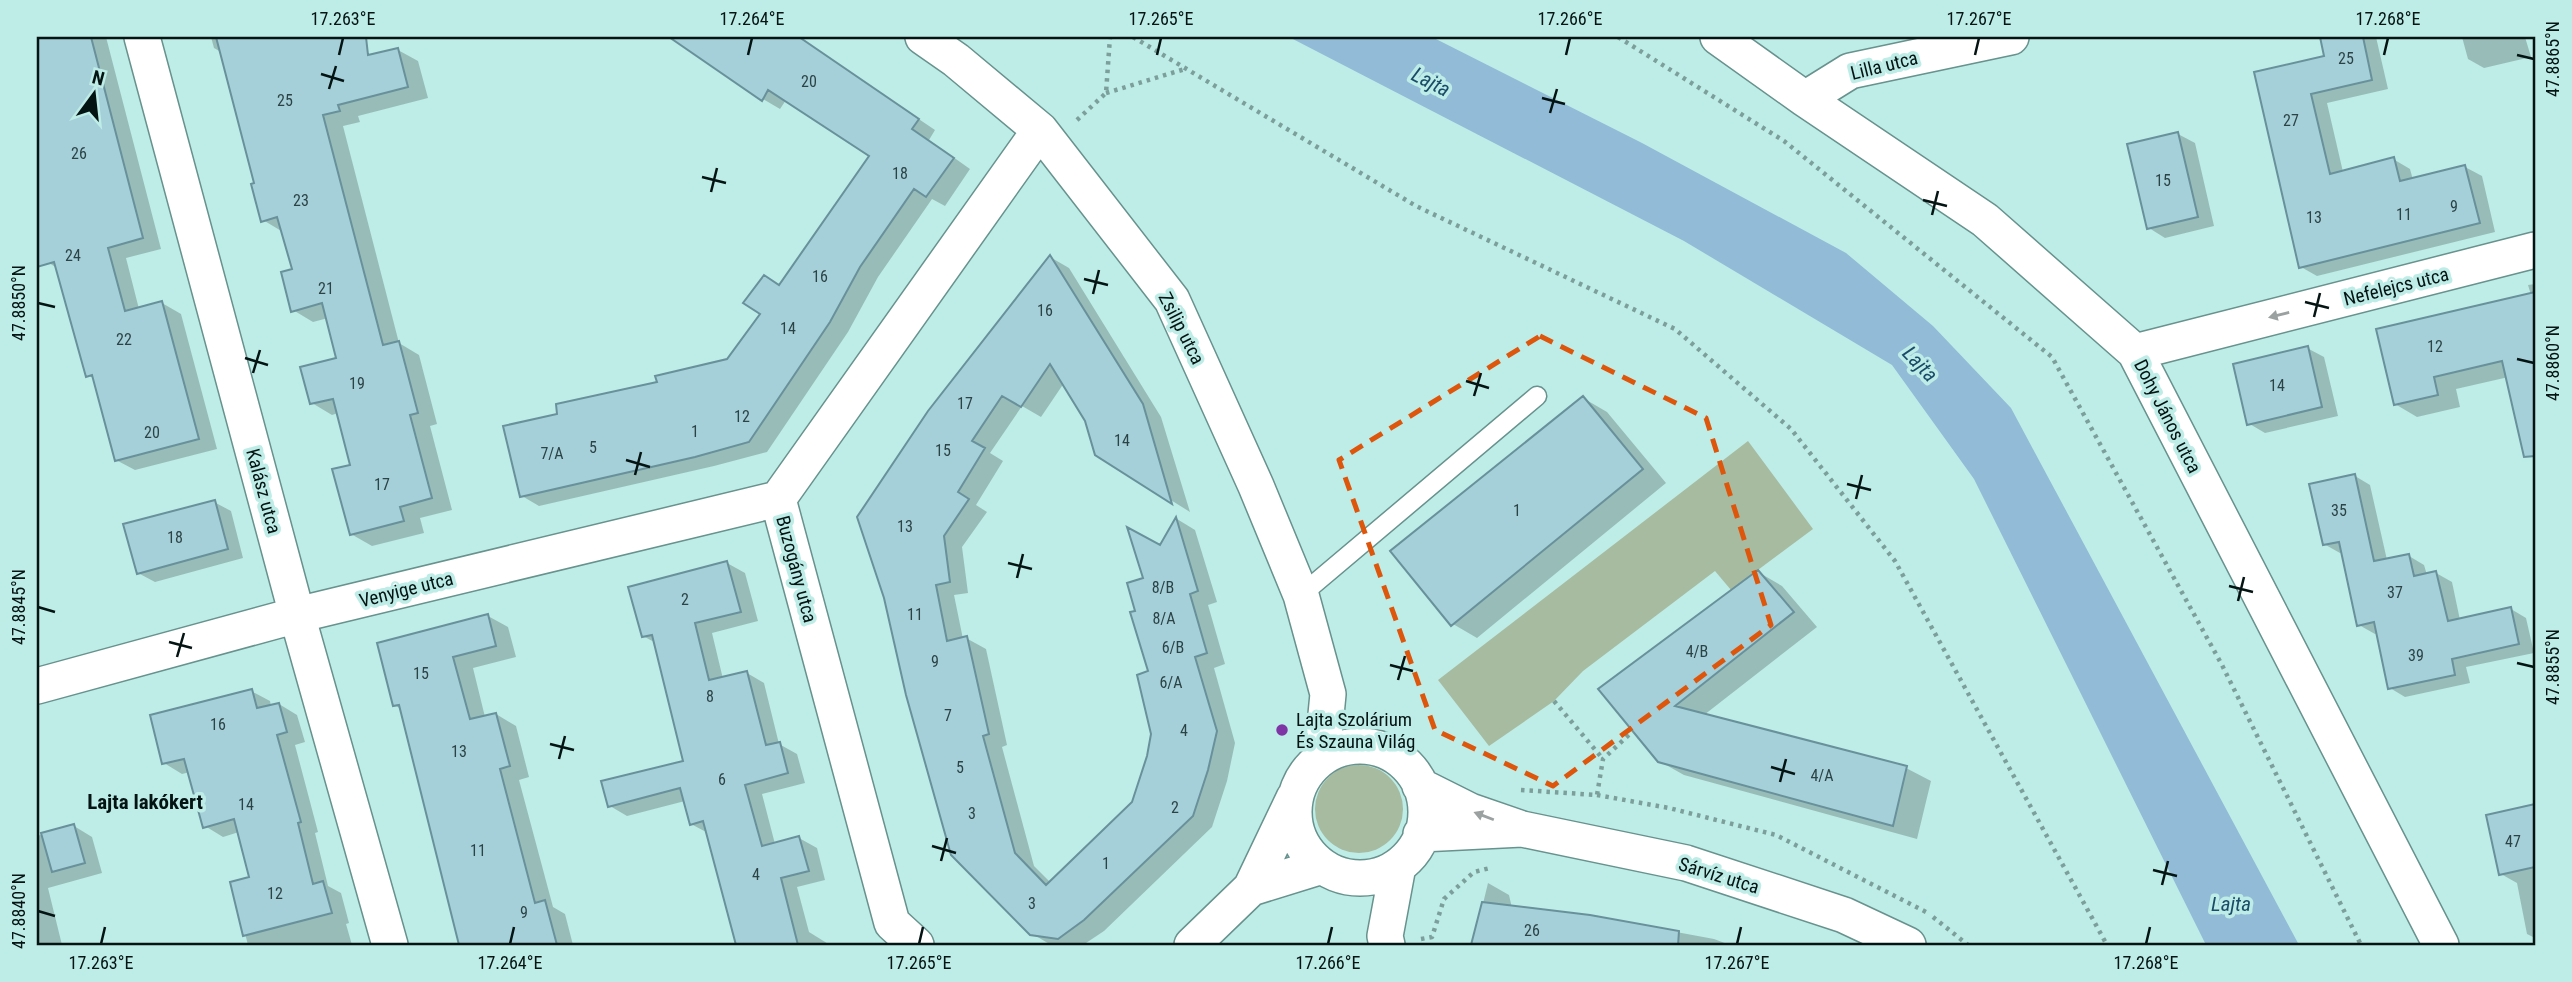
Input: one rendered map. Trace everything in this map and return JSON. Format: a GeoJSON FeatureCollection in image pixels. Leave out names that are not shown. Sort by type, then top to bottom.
{"type":"FeatureCollection","features":[{"type":"Feature","properties":{"kind":"street","name":"Kalász utca"},"geometry":{"type":"LineString","coordinates":[[142,37],[297,615],[390,945]]}},
{"type":"Feature","properties":{"kind":"street","name":"Zsilip utca"},"geometry":{"type":"LineString","coordinates":[[923,37],[956,60],[1045,138],[1172,300],[1256,486],[1301,595],[1328,694]]}},
{"type":"Feature","properties":{"kind":"street","name":"Dohy János utca"},"geometry":{"type":"LineString","coordinates":[[1718,37],[1805,99],[1986,220],[2135,352],[2441,945]]}},
{"type":"Feature","properties":{"kind":"street","name":"Lilla utca"},"geometry":{"type":"LineString","coordinates":[[1805,99],[1850,71],[2011,37]]}},
{"type":"Feature","properties":{"kind":"street","name":"Buzogány utca"},"geometry":{"type":"LineString","coordinates":[[916,945],[892,923],[778,499],[1045,138]]}},
{"type":"Feature","properties":{"kind":"street","name":"Nefelejcs utca"},"geometry":{"type":"LineString","coordinates":[[2135,352],[2535,250]]}},
{"type":"Feature","properties":{"kind":"street","name":"Venyige utca"},"geometry":{"type":"LineString","coordinates":[[37,686],[297,615],[778,499]]}},
{"type":"Feature","properties":{"kind":"street"},"geometry":{"type":"LineString","coordinates":[[1328,694],[1371,747]]}},
{"type":"Feature","properties":{"kind":"street"},"geometry":{"type":"LineString","coordinates":[[1322,756],[1328,694]]}},
{"type":"Feature","properties":{"kind":"street"},"geometry":{"type":"LineString","coordinates":[[1192,945],[1251,888],[1304,775],[1322,756],[1346,747],[1371,747],[1396,756],[1414,774],[1425,797],[1425,823],[1416,847],[1398,866],[1375,876],[1334,872],[1251,888]]}},
{"type":"Feature","properties":{"kind":"street"},"geometry":{"type":"LineString","coordinates":[[1420,786],[1510,828]]}},
{"type":"Feature","properties":{"kind":"street"},"geometry":{"type":"LineString","coordinates":[[1294,798],[1294,823],[1303,847],[1334,872],[1398,940]]}},
{"type":"Feature","properties":{"kind":"street"},"geometry":{"type":"LineString","coordinates":[[1421,834],[1510,828]]}},
{"type":"Feature","properties":{"kind":"street","name":"Sárvíz utca"},"geometry":{"type":"LineString","coordinates":[[1510,828],[1686,863],[1844,915],[1908,945]]}},
{"type":"Feature","properties":{"kind":"street"},"geometry":{"type":"LineString","coordinates":[[1398,866],[1398,940]]}},
{"type":"Feature","properties":{"kind":"lane"},"geometry":{"type":"LineString","coordinates":[[1301,595],[1537,396]]}},
{"type":"Feature","properties":{"kind":"path"},"geometry":{"type":"LineString","coordinates":[[1106,93],[1110,37]]}},
{"type":"Feature","properties":{"kind":"path"},"geometry":{"type":"LineString","coordinates":[[1133,37],[1416,206],[1675,329],[1791,429],[1895,561],[2106,945]]}},
{"type":"Feature","properties":{"kind":"path"},"geometry":{"type":"LineString","coordinates":[[1618,37],[1784,141],[2052,357],[2222,665],[2361,945]]}},
{"type":"Feature","properties":{"kind":"path"},"geometry":{"type":"LineString","coordinates":[[1045,138],[1106,93],[1185,69]]}},
{"type":"Feature","properties":{"kind":"path"},"geometry":{"type":"LineString","coordinates":[[1553,701],[1602,759]]}},
{"type":"Feature","properties":{"kind":"path"},"geometry":{"type":"LineString","coordinates":[[1597,795],[1602,759],[1633,731]]}},
{"type":"Feature","properties":{"kind":"path"},"geometry":{"type":"LineString","coordinates":[[1398,940],[1432,937],[1444,899],[1474,872],[1497,866],[1521,789],[1597,795],[1669,808],[1776,835],[1920,907],[1968,945]]}},
{"type":"Feature","properties":{"kind":"highlighted area"},"geometry":{"type":"Polygon","coordinates":[[[1540,336],[1706,418],[1771,625],[1553,786],[1435,730],[1339,460],[1540,336]]]}},
{"type":"Feature","properties":{"kind":"green space"},"geometry":{"type":"Polygon","coordinates":[[[1748,441],[1813,529],[1731,590],[1715,571],[1583,671],[1554,701],[1489,746],[1438,680],[1748,441]]]}},
{"type":"Feature","properties":{"kind":"green space"},"geometry":{"type":"Polygon","coordinates":[[[1359,765],[1384,772],[1396,784],[1403,809],[1396,834],[1384,846],[1359,853],[1334,846],[1322,834],[1315,809],[1322,784],[1334,772],[1359,765]]]}},
{"type":"Feature","properties":{"kind":"water","name":"Lajta"},"geometry":{"type":"Polygon","coordinates":[[[1289,37],[1432,37],[1642,143],[1846,253],[1933,326],[2011,408],[2299,945],[2206,945],[1974,479],[1892,365],[1684,241],[1289,37]]]}},
{"type":"Feature","properties":{"kind":"building"},"geometry":{"type":"Polygon","coordinates":[[[37,37],[91,37],[143,238],[108,248],[125,311],[162,301],[199,439],[115,461],[92,375],[86,377],[54,262],[37,267],[37,37]]]}},
{"type":"Feature","properties":{"kind":"building"},"geometry":{"type":"Polygon","coordinates":[[[216,37],[366,37],[368,55],[398,48],[408,87],[338,105],[340,111],[323,115],[383,345],[399,341],[418,413],[410,415],[432,498],[400,507],[404,521],[350,535],[332,469],[350,465],[333,399],[310,404],[300,367],[336,358],[322,303],[291,312],[281,272],[292,269],[277,217],[261,222],[251,184],[254,183],[216,37]]]}},
{"type":"Feature","properties":{"kind":"building"},"geometry":{"type":"Polygon","coordinates":[[[669,37],[799,37],[919,119],[912,129],[954,158],[926,197],[914,189],[860,267],[830,322],[749,442],[520,497],[503,426],[557,414],[556,404],[657,382],[655,376],[727,359],[760,314],[743,303],[764,275],[779,285],[869,156],[768,90],[762,101],[669,37]]]}},
{"type":"Feature","properties":{"kind":"building"},"geometry":{"type":"Polygon","coordinates":[[[2320,37],[2363,37],[2372,80],[2311,94],[2330,174],[2394,157],[2400,181],[2465,165],[2480,223],[2299,268],[2254,72],[2324,56],[2320,37]]]}},
{"type":"Feature","properties":{"kind":"building"},"geometry":{"type":"Polygon","coordinates":[[[2178,132],[2198,217],[2147,229],[2127,144],[2178,132]]]}},
{"type":"Feature","properties":{"kind":"building"},"geometry":{"type":"Polygon","coordinates":[[[1050,255],[1143,404],[1172,504],[1095,455],[1085,421],[1050,364],[1021,407],[1002,396],[972,441],[985,448],[958,492],[969,499],[944,536],[950,582],[936,585],[947,641],[967,636],[989,734],[983,736],[1015,853],[1046,885],[1132,802],[1151,734],[1137,675],[1148,671],[1130,612],[1135,611],[1127,583],[1143,578],[1127,527],[1160,545],[1176,517],[1198,591],[1190,594],[1207,653],[1195,657],[1217,731],[1193,816],[1084,920],[1058,939],[1030,935],[951,855],[906,695],[884,598],[857,517],[928,411],[1050,255]]]}},
{"type":"Feature","properties":{"kind":"building"},"geometry":{"type":"Polygon","coordinates":[[[2535,292],[2535,456],[2524,457],[2502,361],[2434,377],[2438,395],[2394,405],[2376,329],[2535,292]]]}},
{"type":"Feature","properties":{"kind":"building"},"geometry":{"type":"Polygon","coordinates":[[[2308,346],[2322,407],[2247,425],[2233,364],[2308,346]]]}},
{"type":"Feature","properties":{"kind":"building"},"geometry":{"type":"Polygon","coordinates":[[[1583,396],[1643,469],[1451,626],[1390,551],[1583,396]]]}},
{"type":"Feature","properties":{"kind":"building"},"geometry":{"type":"Polygon","coordinates":[[[2355,474],[2374,561],[2409,554],[2414,576],[2436,571],[2448,621],[2511,607],[2519,644],[2452,659],[2455,675],[2388,689],[2374,622],[2357,626],[2339,542],[2323,545],[2309,484],[2355,474]]]}},
{"type":"Feature","properties":{"kind":"building"},"geometry":{"type":"Polygon","coordinates":[[[215,500],[228,549],[137,574],[123,524],[215,500]]]}},
{"type":"Feature","properties":{"kind":"building"},"geometry":{"type":"Polygon","coordinates":[[[727,561],[741,612],[695,623],[709,680],[747,671],[766,745],[780,742],[788,773],[745,785],[762,846],[799,836],[809,871],[781,878],[798,945],[736,945],[703,821],[690,825],[680,788],[608,807],[601,781],[683,761],[652,635],[642,637],[628,587],[727,561]]]}},
{"type":"Feature","properties":{"kind":"building"},"geometry":{"type":"Polygon","coordinates":[[[1758,570],[1794,612],[1675,706],[1907,766],[1893,826],[1658,762],[1598,689],[1758,570]]]}},
{"type":"Feature","properties":{"kind":"building"},"geometry":{"type":"Polygon","coordinates":[[[488,614],[496,646],[453,657],[470,719],[496,713],[510,766],[500,769],[535,903],[545,900],[557,945],[459,945],[399,705],[393,706],[377,643],[488,614]]]}},
{"type":"Feature","properties":{"kind":"building"},"geometry":{"type":"Polygon","coordinates":[[[252,689],[257,708],[279,703],[287,732],[277,735],[301,822],[298,823],[313,884],[323,881],[332,913],[243,936],[230,882],[249,877],[234,819],[203,828],[184,759],[162,764],[150,715],[252,689]]]}},
{"type":"Feature","properties":{"kind":"building"},"geometry":{"type":"Polygon","coordinates":[[[2535,804],[2535,867],[2499,875],[2486,815],[2535,804]]]}},
{"type":"Feature","properties":{"kind":"building"},"geometry":{"type":"Polygon","coordinates":[[[74,824],[85,863],[52,872],[41,833],[74,824]]]}},
{"type":"Feature","properties":{"kind":"building"},"geometry":{"type":"Polygon","coordinates":[[[1482,902],[1590,915],[1679,931],[1678,945],[1471,945],[1482,902]]]}},
{"type":"Feature","properties":{"kind":"place","name":"Lajta Szolárium És Szauna Világ"},"geometry":{"type":"Point","coordinates":[1282,730]}},
{"type":"Feature","properties":{"kind":"district","name":"Lajta lakókert"},"geometry":{"type":"Point","coordinates":[145,802]}}]}
